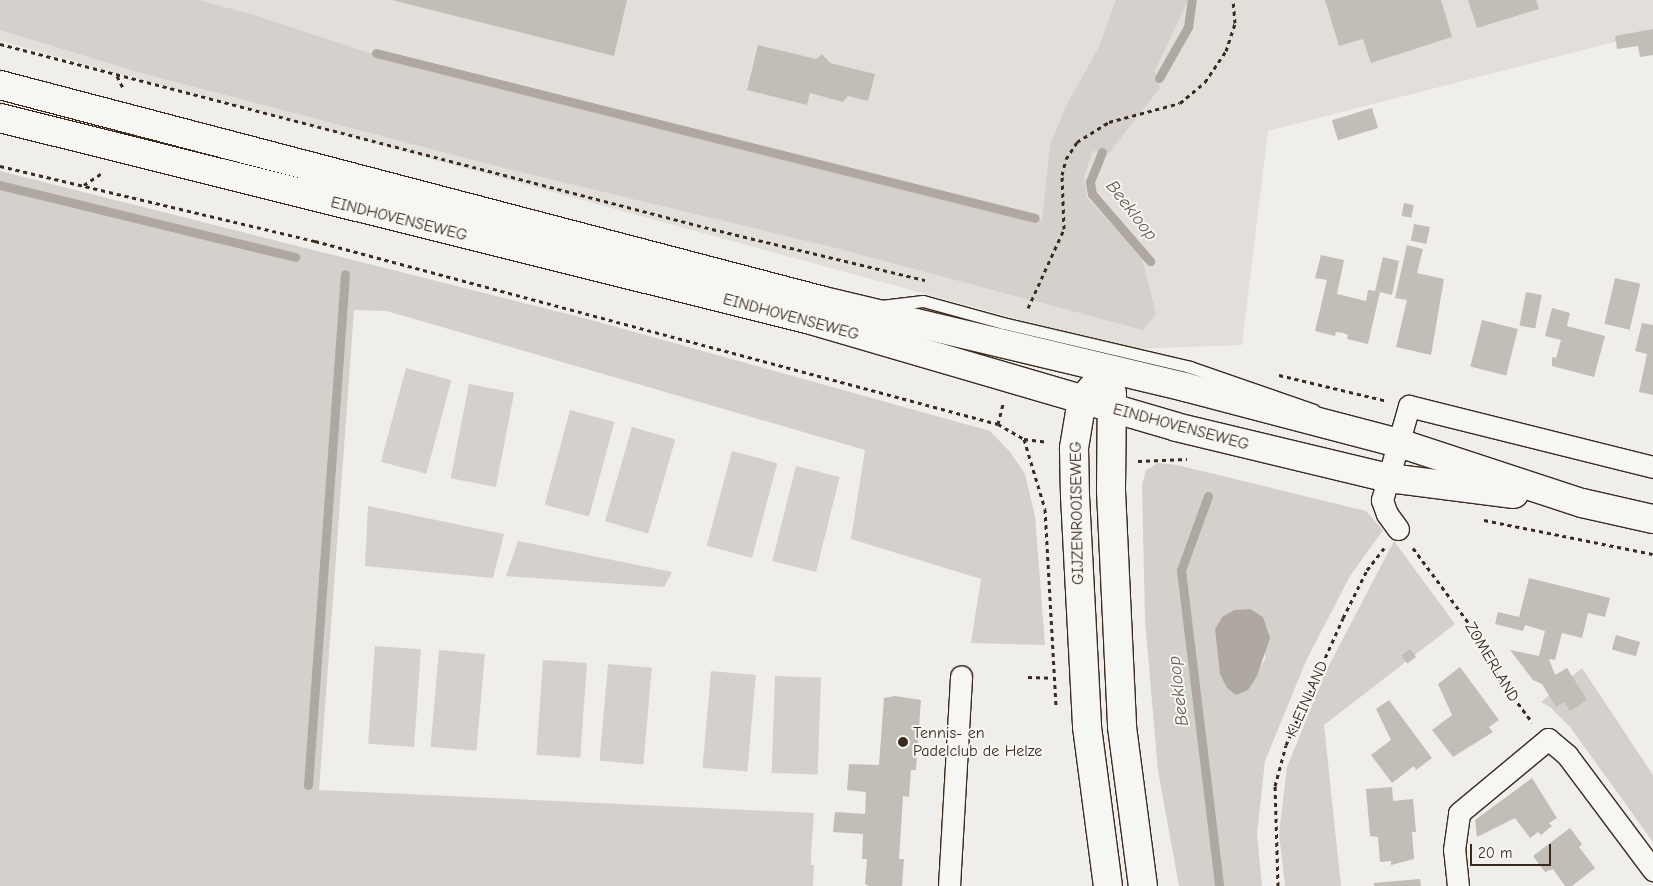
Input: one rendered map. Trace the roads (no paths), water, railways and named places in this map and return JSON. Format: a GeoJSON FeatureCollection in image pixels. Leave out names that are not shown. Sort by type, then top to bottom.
{"type":"FeatureCollection","features":[{"type":"Feature","properties":{"kind":"main road","name":"EINDHOVENSEWEG"},"geometry":{"type":"LineString","coordinates":[[0,85],[174,133],[857,309],[1110,369],[1399,443],[1582,503]]}},
{"type":"Feature","properties":{"kind":"main road","name":"EINDHOVENSEWEG"},"geometry":{"type":"LineString","coordinates":[[1,118],[811,320],[1114,410],[1390,478],[1582,503],[1653,519]]}},
{"type":"Feature","properties":{"kind":"main road"},"geometry":{"type":"LineString","coordinates":[[1082,400],[1110,369]]}},
{"type":"Feature","properties":{"kind":"main road"},"geometry":{"type":"LineString","coordinates":[[1110,369],[1114,410],[1111,491],[1122,726],[1143,886]]}},
{"type":"Feature","properties":{"kind":"main road","name":"GIJZENROOISEWEG"},"geometry":{"type":"LineString","coordinates":[[1082,400],[1074,448],[1081,645],[1087,727],[1108,886]]}},
{"type":"Feature","properties":{"kind":"street"},"geometry":{"type":"LineString","coordinates":[[1398,530],[1387,514],[1382,500],[1390,478],[1409,406],[1653,467]]}},
{"type":"Feature","properties":{"kind":"street"},"geometry":{"type":"LineString","coordinates":[[950,886],[961,676]]}},
{"type":"Feature","properties":{"kind":"street"},"geometry":{"type":"LineString","coordinates":[[1458,886],[1454,850],[1460,814],[1548,739],[1567,755],[1653,870]]}},
{"type":"Feature","properties":{"kind":"lane","name":"EINDHOVENSEWEG"},"geometry":{"type":"LineString","coordinates":[[857,309],[923,300],[1211,373],[1306,405],[1347,430]]}},
{"type":"Feature","properties":{"kind":"waterway","name":"Beekloop"},"geometry":{"type":"LineString","coordinates":[[1159,78],[1188,27],[1192,0]]}},
{"type":"Feature","properties":{"kind":"waterway"},"geometry":{"type":"LineString","coordinates":[[376,53],[1035,218]]}},
{"type":"Feature","properties":{"kind":"waterway","name":"Beekloop"},"geometry":{"type":"LineString","coordinates":[[1102,152],[1090,182],[1092,194],[1150,261]]}},
{"type":"Feature","properties":{"kind":"waterway"},"geometry":{"type":"LineString","coordinates":[[0,185],[295,257]]}},
{"type":"Feature","properties":{"kind":"waterway"},"geometry":{"type":"LineString","coordinates":[[308,785],[345,274]]}},
{"type":"Feature","properties":{"kind":"waterway","name":"Beekloop"},"geometry":{"type":"LineString","coordinates":[[1208,496],[1181,570],[1219,886]]}},
{"type":"Feature","properties":{"kind":"place","name":"Tennis- en Padelclub de Helze"},"geometry":{"type":"Point","coordinates":[903,742]}}]}
